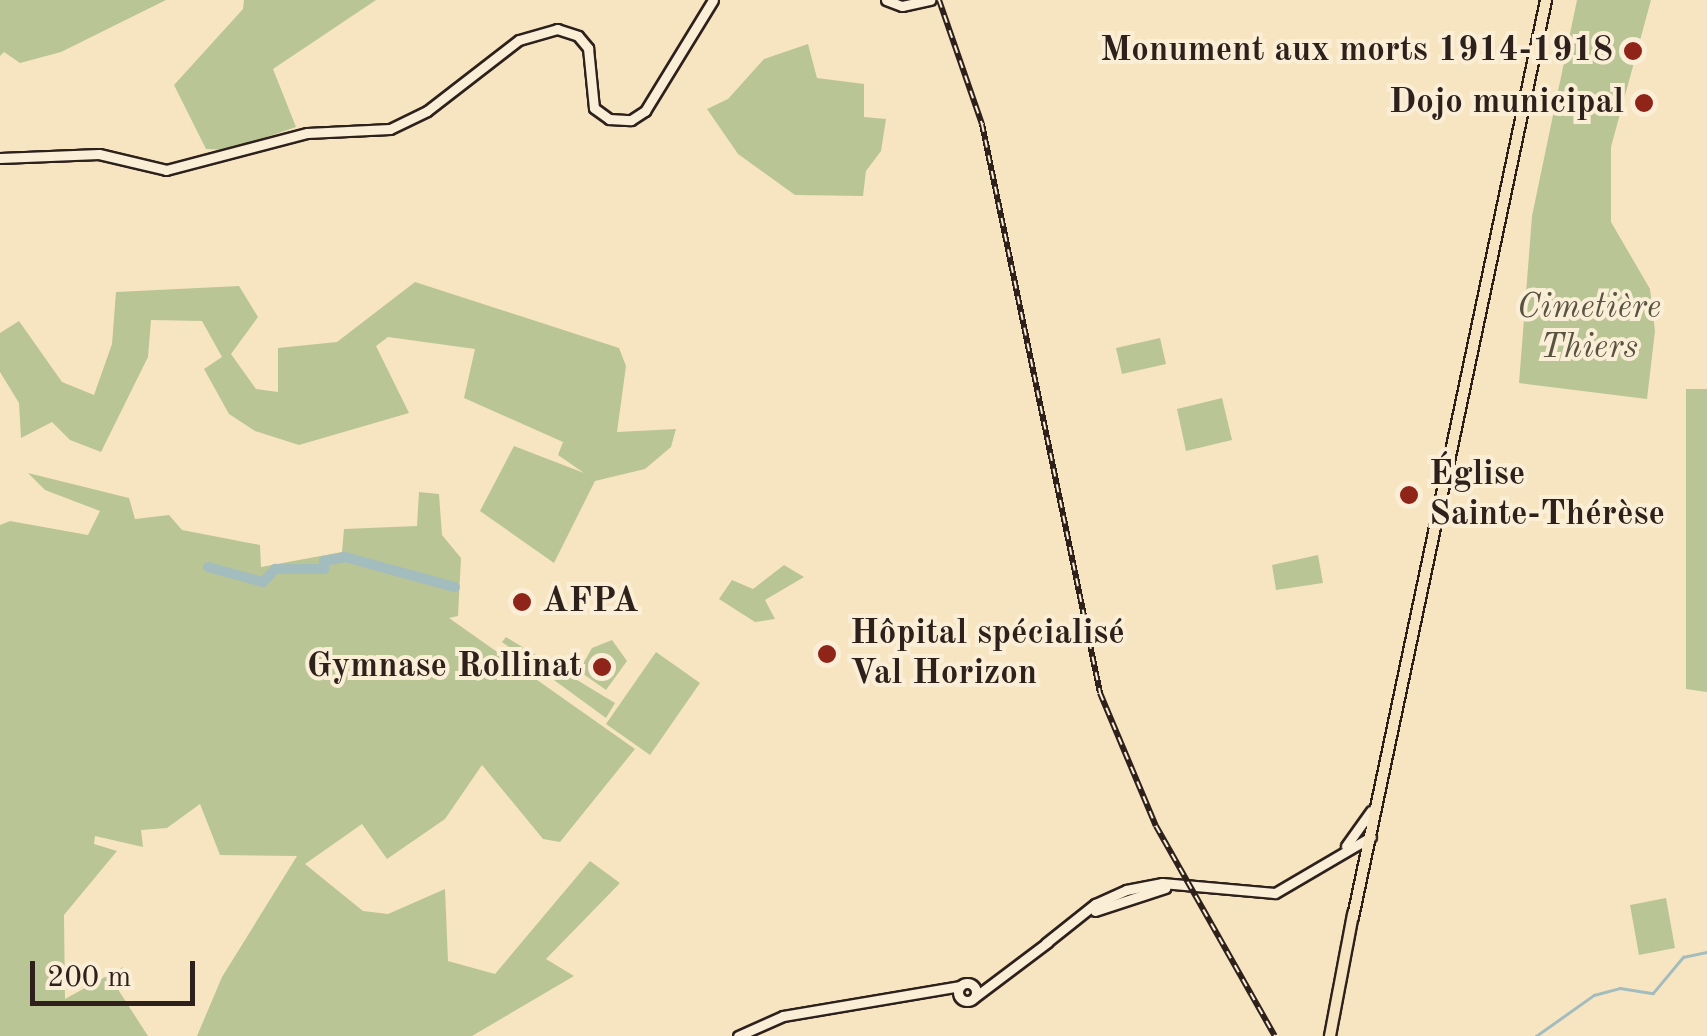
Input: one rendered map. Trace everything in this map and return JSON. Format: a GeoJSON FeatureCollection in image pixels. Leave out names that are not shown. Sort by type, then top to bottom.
{"type":"FeatureCollection","features":[{"type":"Feature","properties":{"kind":"main road"},"geometry":{"type":"LineString","coordinates":[[1328,1036],[1364,847],[1546,0]]}},
{"type":"Feature","properties":{"kind":"main road"},"geometry":{"type":"LineString","coordinates":[[1353,917],[1360,895],[1364,847]]}},
{"type":"Feature","properties":{"kind":"main road"},"geometry":{"type":"LineString","coordinates":[[1360,895],[1364,847]]}},
{"type":"Feature","properties":{"kind":"street"},"geometry":{"type":"LineString","coordinates":[[0,158],[99,154],[166,170],[307,133],[390,128],[427,111],[519,40],[557,29],[578,36],[588,48],[594,108],[615,121],[631,120],[646,112],[713,0]]}},
{"type":"Feature","properties":{"kind":"street"},"geometry":{"type":"LineString","coordinates":[[886,0],[902,6],[929,1]]}},
{"type":"Feature","properties":{"kind":"street"},"geometry":{"type":"LineString","coordinates":[[975,997],[1106,898],[1152,884],[1275,893],[1364,847]]}},
{"type":"Feature","properties":{"kind":"street"},"geometry":{"type":"LineString","coordinates":[[1046,943],[1152,884]]}},
{"type":"Feature","properties":{"kind":"street"},"geometry":{"type":"LineString","coordinates":[[1118,900],[1173,886]]}},
{"type":"Feature","properties":{"kind":"street"},"geometry":{"type":"LineString","coordinates":[[1066,930],[1106,898]]}},
{"type":"Feature","properties":{"kind":"street"},"geometry":{"type":"LineString","coordinates":[[960,991],[972,984],[992,982]]}},
{"type":"Feature","properties":{"kind":"street"},"geometry":{"type":"LineString","coordinates":[[972,984],[975,997]]}},
{"type":"Feature","properties":{"kind":"street"},"geometry":{"type":"LineString","coordinates":[[738,1036],[780,1012],[796,1014],[948,990],[975,997]]}},
{"type":"Feature","properties":{"kind":"green space"},"geometry":{"type":"Polygon","coordinates":[[[0,0],[166,0],[61,52],[20,63],[4,52],[0,56],[0,0]]]}},
{"type":"Feature","properties":{"kind":"green space"},"geometry":{"type":"Polygon","coordinates":[[[244,0],[376,0],[273,69],[296,127],[229,150],[206,149],[174,85],[243,9],[244,0]]]}},
{"type":"Feature","properties":{"kind":"green space","name":"Cimetière Thiers"},"geometry":{"type":"Polygon","coordinates":[[[1577,0],[1651,0],[1611,147],[1611,222],[1650,289],[1655,331],[1647,399],[1519,383],[1532,216],[1577,0]]]}},
{"type":"Feature","properties":{"kind":"green space"},"geometry":{"type":"Polygon","coordinates":[[[808,44],[817,78],[864,84],[864,117],[886,119],[881,151],[866,171],[863,196],[795,195],[738,154],[707,109],[728,99],[764,59],[808,44]]]}},
{"type":"Feature","properties":{"kind":"green space"},"geometry":{"type":"Polygon","coordinates":[[[415,282],[619,348],[626,366],[617,432],[676,429],[671,447],[645,469],[595,481],[554,563],[480,511],[514,446],[584,473],[558,455],[563,442],[464,398],[475,349],[388,337],[376,346],[409,413],[299,445],[255,431],[229,414],[204,369],[222,357],[202,321],[151,320],[148,357],[101,452],[70,440],[52,422],[21,438],[19,403],[0,372],[0,333],[19,321],[62,382],[94,395],[112,344],[116,292],[239,286],[258,317],[231,354],[256,389],[278,392],[278,348],[337,342],[415,282]]]}},
{"type":"Feature","properties":{"kind":"green space"},"geometry":{"type":"Polygon","coordinates":[[[1160,338],[1166,364],[1122,374],[1116,348],[1160,338]]]}},
{"type":"Feature","properties":{"kind":"green space"},"geometry":{"type":"Polygon","coordinates":[[[1686,389],[1707,389],[1707,692],[1686,689],[1686,389]]]}},
{"type":"Feature","properties":{"kind":"green space"},"geometry":{"type":"Polygon","coordinates":[[[1222,398],[1232,440],[1186,451],[1177,409],[1222,398]]]}},
{"type":"Feature","properties":{"kind":"green space"},"geometry":{"type":"Polygon","coordinates":[[[28,473],[129,498],[135,519],[169,515],[182,530],[260,545],[261,567],[342,552],[344,529],[417,526],[419,492],[439,494],[442,535],[461,558],[458,616],[449,618],[635,749],[560,842],[543,839],[482,765],[445,819],[387,859],[362,824],[305,864],[363,911],[388,914],[445,889],[448,961],[495,974],[590,861],[620,883],[546,959],[574,976],[472,1036],[197,1036],[222,977],[297,856],[220,855],[200,804],[167,828],[141,830],[143,847],[95,836],[94,844],[117,851],[64,915],[65,999],[123,967],[119,991],[148,1036],[0,1036],[0,525],[10,521],[88,535],[100,511],[45,490],[28,473]]]}},
{"type":"Feature","properties":{"kind":"green space"},"geometry":{"type":"Polygon","coordinates":[[[1318,555],[1323,583],[1276,590],[1272,565],[1318,555]]]}},
{"type":"Feature","properties":{"kind":"green space"},"geometry":{"type":"Polygon","coordinates":[[[784,565],[804,577],[765,600],[775,619],[755,622],[719,599],[732,580],[753,589],[784,565]]]}},
{"type":"Feature","properties":{"kind":"green space"},"geometry":{"type":"Polygon","coordinates":[[[506,637],[615,703],[606,718],[502,642],[506,637]]]}},
{"type":"Feature","properties":{"kind":"green space","name":"Gymnase Rollinat"},"geometry":{"type":"Polygon","coordinates":[[[612,640],[627,661],[606,690],[579,671],[592,648],[612,640]]]}},
{"type":"Feature","properties":{"kind":"green space"},"geometry":{"type":"Polygon","coordinates":[[[656,652],[700,683],[650,755],[606,724],[656,652]]]}},
{"type":"Feature","properties":{"kind":"green space"},"geometry":{"type":"Polygon","coordinates":[[[1666,898],[1675,948],[1639,955],[1630,905],[1666,898]]]}},
{"type":"Feature","properties":{"kind":"waterway"},"geometry":{"type":"LineString","coordinates":[[208,567],[263,582],[275,569],[324,569],[324,561],[345,557],[455,587]]}},
{"type":"Feature","properties":{"kind":"waterway"},"geometry":{"type":"LineString","coordinates":[[1536,1036],[1594,995],[1620,988],[1653,993],[1683,957],[1707,952]]}},
{"type":"Feature","properties":{"kind":"railway"},"geometry":{"type":"LineString","coordinates":[[939,0],[982,124],[1100,693],[1156,826],[1275,1036]]}},
{"type":"Feature","properties":{"kind":"place","name":"Monument aux morts 1914-1918"},"geometry":{"type":"Point","coordinates":[1633,51]}},
{"type":"Feature","properties":{"kind":"place","name":"Dojo municipal"},"geometry":{"type":"Point","coordinates":[1644,103]}},
{"type":"Feature","properties":{"kind":"place","name":"Église Sainte-Thérèse"},"geometry":{"type":"Point","coordinates":[1409,495]}},
{"type":"Feature","properties":{"kind":"place","name":"AFPA"},"geometry":{"type":"Point","coordinates":[522,602]}},
{"type":"Feature","properties":{"kind":"place","name":"Hôpital spécialisé Val Horizon"},"geometry":{"type":"Point","coordinates":[827,654]}},
{"type":"Feature","properties":{"kind":"place","name":"Gymnase Rollinat"},"geometry":{"type":"Point","coordinates":[602,667]}}]}
